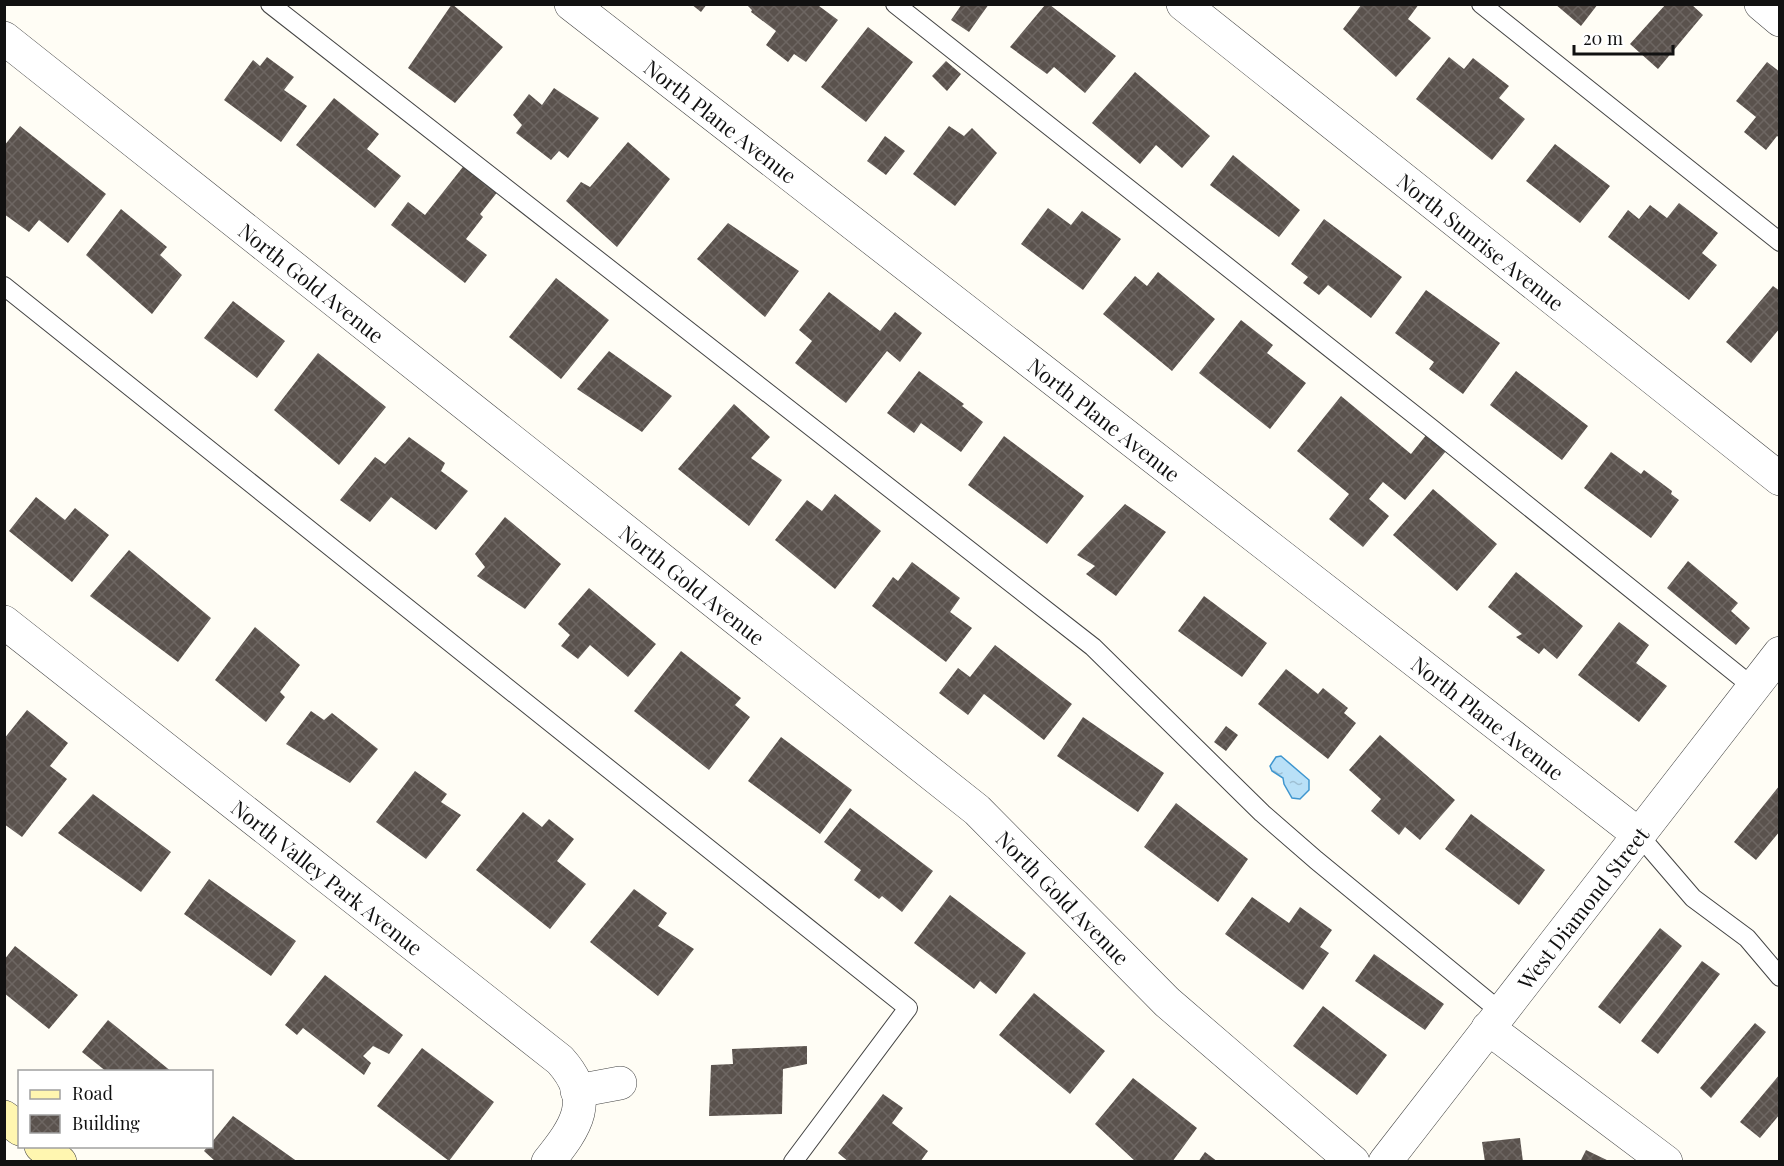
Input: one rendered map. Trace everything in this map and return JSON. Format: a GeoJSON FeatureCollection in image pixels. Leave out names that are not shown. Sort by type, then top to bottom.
{"type":"FeatureCollection","features":[{"type":"Feature","properties":{"kind":"street","name":"North Plane Avenue"},"geometry":{"type":"LineString","coordinates":[[571,4],[1638,834]]}},
{"type":"Feature","properties":{"kind":"street","name":"North Sunrise Avenue"},"geometry":{"type":"LineString","coordinates":[[1183,4],[1779,479]]}},
{"type":"Feature","properties":{"kind":"street"},"geometry":{"type":"LineString","coordinates":[[1761,4],[1779,20]]}},
{"type":"Feature","properties":{"kind":"street","name":"North Gold Avenue"},"geometry":{"type":"LineString","coordinates":[[4,38],[977,810],[1167,1002],[1353,1161]]}},
{"type":"Feature","properties":{"kind":"street","name":"North Valley Park Avenue"},"geometry":{"type":"LineString","coordinates":[[4,622],[560,1060],[568,1069],[578,1091]]}},
{"type":"Feature","properties":{"kind":"street","name":"West Diamond Street"},"geometry":{"type":"LineString","coordinates":[[1385,1161],[1779,652]]}},
{"type":"Feature","properties":{"kind":"street"},"geometry":{"type":"LineString","coordinates":[[1495,1020],[1666,1161]]}},
{"type":"Feature","properties":{"kind":"street"},"geometry":{"type":"LineString","coordinates":[[548,1161],[569,1135],[578,1118],[580,1103],[578,1091],[620,1083]]}},
{"type":"Feature","properties":{"kind":"street"},"geometry":{"type":"LineString","coordinates":[[4,1117],[18,1128]]}},
{"type":"Feature","properties":{"kind":"street"},"geometry":{"type":"LineString","coordinates":[[44,1148],[60,1161]]}},
{"type":"Feature","properties":{"kind":"lane"},"geometry":{"type":"LineString","coordinates":[[270,4],[1094,648],[1262,813],[1495,1020]]}},
{"type":"Feature","properties":{"kind":"lane"},"geometry":{"type":"LineString","coordinates":[[896,4],[1431,428],[1753,687]]}},
{"type":"Feature","properties":{"kind":"lane"},"geometry":{"type":"LineString","coordinates":[[1481,4],[1779,242]]}},
{"type":"Feature","properties":{"kind":"lane"},"geometry":{"type":"LineString","coordinates":[[4,286],[908,1008],[793,1161]]}},
{"type":"Feature","properties":{"kind":"lane"},"geometry":{"type":"LineString","coordinates":[[1638,834],[1693,898],[1747,938],[1779,977]]}},
{"type":"Feature","properties":{"kind":"water"},"geometry":{"type":"Polygon","coordinates":[[[1281,756],[1309,780],[1309,790],[1300,799],[1292,798],[1283,778],[1272,771],[1270,766],[1276,757],[1281,756]]]}},
{"type":"Feature","properties":{"kind":"building"},"geometry":{"type":"Polygon","coordinates":[[[452,4],[503,47],[455,103],[408,68],[452,4]]]}},
{"type":"Feature","properties":{"kind":"building"},"geometry":{"type":"Polygon","coordinates":[[[691,4],[707,4],[701,12],[691,4]]]}},
{"type":"Feature","properties":{"kind":"building"},"geometry":{"type":"Polygon","coordinates":[[[746,4],[820,4],[819,6],[838,20],[806,62],[794,54],[788,62],[766,45],[776,31],[751,12],[752,10],[746,4]]]}},
{"type":"Feature","properties":{"kind":"building"},"geometry":{"type":"Polygon","coordinates":[[[962,4],[989,4],[969,32],[951,20],[962,4]]]}},
{"type":"Feature","properties":{"kind":"building"},"geometry":{"type":"Polygon","coordinates":[[[1362,4],[1419,4],[1408,19],[1431,38],[1396,77],[1343,29],[1362,4]]]}},
{"type":"Feature","properties":{"kind":"building"},"geometry":{"type":"Polygon","coordinates":[[[1555,4],[1598,4],[1581,26],[1555,4]]]}},
{"type":"Feature","properties":{"kind":"building"},"geometry":{"type":"Polygon","coordinates":[[[1666,4],[1691,4],[1703,15],[1658,69],[1630,44],[1666,4]]]}},
{"type":"Feature","properties":{"kind":"building"},"geometry":{"type":"Polygon","coordinates":[[[1045,5],[1050,5],[1116,56],[1085,93],[1054,67],[1047,74],[1010,47],[1045,5]]]}},
{"type":"Feature","properties":{"kind":"building"},"geometry":{"type":"Polygon","coordinates":[[[868,27],[913,62],[866,122],[821,87],[868,27]]]}},
{"type":"Feature","properties":{"kind":"building"},"geometry":{"type":"Polygon","coordinates":[[[267,57],[294,77],[284,90],[307,106],[281,142],[224,100],[253,60],[260,66],[267,57]]]}},
{"type":"Feature","properties":{"kind":"building"},"geometry":{"type":"Polygon","coordinates":[[[1449,57],[1464,69],[1473,58],[1509,86],[1499,98],[1525,119],[1492,160],[1416,99],[1449,57]]]}},
{"type":"Feature","properties":{"kind":"building"},"geometry":{"type":"Polygon","coordinates":[[[946,61],[961,74],[947,91],[932,76],[946,61]]]}},
{"type":"Feature","properties":{"kind":"building"},"geometry":{"type":"Polygon","coordinates":[[[1767,62],[1780,72],[1780,138],[1777,136],[1766,150],[1744,132],[1756,117],[1736,101],[1767,62]]]}},
{"type":"Feature","properties":{"kind":"building"},"geometry":{"type":"Polygon","coordinates":[[[1135,72],[1210,136],[1182,168],[1156,145],[1140,164],[1092,123],[1135,72]]]}},
{"type":"Feature","properties":{"kind":"building"},"geometry":{"type":"Polygon","coordinates":[[[554,88],[599,118],[568,158],[559,151],[551,160],[516,133],[522,125],[513,115],[529,94],[542,105],[554,88]]]}},
{"type":"Feature","properties":{"kind":"building"},"geometry":{"type":"Polygon","coordinates":[[[334,98],[379,134],[367,149],[401,176],[375,208],[296,145],[334,98]]]}},
{"type":"Feature","properties":{"kind":"building"},"geometry":{"type":"Polygon","coordinates":[[[20,126],[106,194],[68,243],[39,220],[29,232],[4,214],[4,146],[20,126]]]}},
{"type":"Feature","properties":{"kind":"building"},"geometry":{"type":"Polygon","coordinates":[[[949,126],[964,136],[972,128],[997,153],[955,206],[913,174],[949,126]]]}},
{"type":"Feature","properties":{"kind":"building"},"geometry":{"type":"Polygon","coordinates":[[[885,136],[905,151],[886,175],[867,161],[885,136]]]}},
{"type":"Feature","properties":{"kind":"building"},"geometry":{"type":"Polygon","coordinates":[[[628,142],[670,179],[617,247],[566,201],[581,182],[590,187],[628,142]]]}},
{"type":"Feature","properties":{"kind":"building"},"geometry":{"type":"Polygon","coordinates":[[[1555,144],[1610,186],[1580,223],[1526,181],[1555,144]]]}},
{"type":"Feature","properties":{"kind":"building"},"geometry":{"type":"Polygon","coordinates":[[[1233,155],[1300,210],[1279,237],[1210,185],[1233,155]]]}},
{"type":"Feature","properties":{"kind":"building"},"geometry":{"type":"Polygon","coordinates":[[[466,163],[499,190],[480,214],[483,217],[466,239],[487,255],[465,283],[391,225],[408,202],[425,215],[466,163]]]}},
{"type":"Feature","properties":{"kind":"building"},"geometry":{"type":"Polygon","coordinates":[[[1679,203],[1718,233],[1702,253],[1717,265],[1689,300],[1608,237],[1628,210],[1639,219],[1650,205],[1667,218],[1679,203]]]}},
{"type":"Feature","properties":{"kind":"building"},"geometry":{"type":"Polygon","coordinates":[[[1048,208],[1071,225],[1082,211],[1121,239],[1083,290],[1021,244],[1048,208]]]}},
{"type":"Feature","properties":{"kind":"building"},"geometry":{"type":"Polygon","coordinates":[[[121,209],[167,247],[160,255],[182,275],[152,314],[86,255],[121,209]]]}},
{"type":"Feature","properties":{"kind":"building"},"geometry":{"type":"Polygon","coordinates":[[[1324,219],[1402,277],[1371,318],[1328,285],[1319,295],[1303,283],[1308,277],[1291,264],[1324,219]]]}},
{"type":"Feature","properties":{"kind":"building"},"geometry":{"type":"Polygon","coordinates":[[[728,223],[799,271],[765,317],[697,259],[728,223]]]}},
{"type":"Feature","properties":{"kind":"building"},"geometry":{"type":"Polygon","coordinates":[[[1158,272],[1215,319],[1172,371],[1103,314],[1135,276],[1147,286],[1158,272]]]}},
{"type":"Feature","properties":{"kind":"building"},"geometry":{"type":"Polygon","coordinates":[[[556,278],[609,320],[561,379],[509,337],[556,278]]]}},
{"type":"Feature","properties":{"kind":"building"},"geometry":{"type":"Polygon","coordinates":[[[1773,286],[1780,291],[1780,328],[1751,363],[1726,342],[1773,286]]]}},
{"type":"Feature","properties":{"kind":"building"},"geometry":{"type":"Polygon","coordinates":[[[1426,290],[1500,343],[1463,394],[1429,369],[1434,362],[1395,333],[1426,290]]]}},
{"type":"Feature","properties":{"kind":"building"},"geometry":{"type":"Polygon","coordinates":[[[829,292],[880,331],[895,312],[922,333],[900,362],[887,351],[846,403],[795,363],[812,341],[799,330],[829,292]]]}},
{"type":"Feature","properties":{"kind":"building"},"geometry":{"type":"Polygon","coordinates":[[[233,301],[285,341],[257,378],[204,338],[233,301]]]}},
{"type":"Feature","properties":{"kind":"building"},"geometry":{"type":"Polygon","coordinates":[[[1241,320],[1273,345],[1267,353],[1306,383],[1270,429],[1199,373],[1241,320]]]}},
{"type":"Feature","properties":{"kind":"building"},"geometry":{"type":"Polygon","coordinates":[[[609,351],[672,396],[642,432],[577,389],[609,351]]]}},
{"type":"Feature","properties":{"kind":"building"},"geometry":{"type":"Polygon","coordinates":[[[318,353],[386,407],[339,465],[274,410],[318,353]]]}},
{"type":"Feature","properties":{"kind":"building"},"geometry":{"type":"Polygon","coordinates":[[[919,371],[964,404],[962,406],[983,422],[961,452],[921,423],[914,433],[887,413],[919,371]]]}},
{"type":"Feature","properties":{"kind":"building"},"geometry":{"type":"Polygon","coordinates":[[[1516,371],[1588,426],[1562,460],[1490,405],[1516,371]]]}},
{"type":"Feature","properties":{"kind":"building"},"geometry":{"type":"Polygon","coordinates":[[[1341,396],[1411,454],[1427,434],[1446,451],[1405,500],[1383,482],[1369,499],[1389,516],[1363,547],[1329,519],[1349,494],[1297,451],[1341,396]]]}},
{"type":"Feature","properties":{"kind":"building"},"geometry":{"type":"Polygon","coordinates":[[[734,404],[770,437],[751,458],[782,480],[749,526],[678,469],[734,404]]]}},
{"type":"Feature","properties":{"kind":"building"},"geometry":{"type":"Polygon","coordinates":[[[1004,436],[1084,496],[1047,544],[968,485],[1004,436]]]}},
{"type":"Feature","properties":{"kind":"building"},"geometry":{"type":"Polygon","coordinates":[[[409,437],[445,463],[441,471],[468,491],[436,530],[391,497],[370,522],[340,500],[375,457],[385,464],[409,437]]]}},
{"type":"Feature","properties":{"kind":"building"},"geometry":{"type":"Polygon","coordinates":[[[1611,452],[1641,474],[1644,470],[1672,491],[1671,494],[1679,500],[1651,538],[1584,488],[1611,452]]]}},
{"type":"Feature","properties":{"kind":"building"},"geometry":{"type":"Polygon","coordinates":[[[1433,489],[1497,544],[1457,591],[1393,535],[1433,489]]]}},
{"type":"Feature","properties":{"kind":"building"},"geometry":{"type":"Polygon","coordinates":[[[835,494],[881,531],[835,589],[775,540],[807,500],[822,511],[835,494]]]}},
{"type":"Feature","properties":{"kind":"building"},"geometry":{"type":"Polygon","coordinates":[[[36,497],[65,520],[75,508],[109,535],[72,582],[9,531],[36,497]]]}},
{"type":"Feature","properties":{"kind":"building"},"geometry":{"type":"Polygon","coordinates":[[[1125,504],[1166,532],[1116,596],[1086,574],[1095,566],[1077,555],[1125,504]]]}},
{"type":"Feature","properties":{"kind":"building"},"geometry":{"type":"Polygon","coordinates":[[[505,517],[561,564],[525,609],[477,576],[485,567],[475,554],[505,517]]]}},
{"type":"Feature","properties":{"kind":"building"},"geometry":{"type":"Polygon","coordinates":[[[129,550],[211,618],[178,662],[90,596],[129,550]]]}},
{"type":"Feature","properties":{"kind":"building"},"geometry":{"type":"Polygon","coordinates":[[[1688,561],[1738,603],[1731,611],[1750,628],[1736,645],[1667,588],[1688,561]]]}},
{"type":"Feature","properties":{"kind":"building"},"geometry":{"type":"Polygon","coordinates":[[[912,562],[960,598],[950,612],[972,628],[946,662],[872,606],[893,577],[898,581],[912,562]]]}},
{"type":"Feature","properties":{"kind":"building"},"geometry":{"type":"Polygon","coordinates":[[[1516,572],[1583,626],[1557,659],[1544,648],[1539,654],[1516,637],[1522,634],[1488,607],[1516,572]]]}},
{"type":"Feature","properties":{"kind":"building"},"geometry":{"type":"Polygon","coordinates":[[[589,588],[656,644],[628,677],[590,645],[578,659],[561,646],[570,635],[558,624],[589,588]]]}},
{"type":"Feature","properties":{"kind":"building"},"geometry":{"type":"Polygon","coordinates":[[[1204,596],[1267,643],[1242,677],[1178,631],[1204,596]]]}},
{"type":"Feature","properties":{"kind":"building"},"geometry":{"type":"Polygon","coordinates":[[[1619,622],[1649,645],[1636,663],[1667,686],[1639,722],[1578,675],[1619,622]]]}},
{"type":"Feature","properties":{"kind":"building"},"geometry":{"type":"Polygon","coordinates":[[[255,627],[300,665],[280,692],[285,697],[266,722],[215,680],[255,627]]]}},
{"type":"Feature","properties":{"kind":"building"},"geometry":{"type":"Polygon","coordinates":[[[995,645],[1072,704],[1044,740],[984,694],[968,715],[939,693],[958,668],[970,677],[995,645]]]}},
{"type":"Feature","properties":{"kind":"building"},"geometry":{"type":"Polygon","coordinates":[[[681,651],[741,698],[735,705],[750,717],[709,770],[634,711],[681,651]]]}},
{"type":"Feature","properties":{"kind":"building"},"geometry":{"type":"Polygon","coordinates":[[[1286,669],[1318,694],[1323,688],[1348,708],[1344,713],[1356,723],[1328,759],[1258,704],[1286,669]]]}},
{"type":"Feature","properties":{"kind":"building"},"geometry":{"type":"Polygon","coordinates":[[[27,710],[68,743],[50,766],[67,779],[22,837],[4,824],[4,739],[27,710]]]}},
{"type":"Feature","properties":{"kind":"building"},"geometry":{"type":"Polygon","coordinates":[[[311,711],[324,720],[332,713],[378,749],[350,783],[286,744],[311,711]]]}},
{"type":"Feature","properties":{"kind":"building"},"geometry":{"type":"Polygon","coordinates":[[[1083,717],[1164,773],[1138,812],[1057,756],[1083,717]]]}},
{"type":"Feature","properties":{"kind":"building"},"geometry":{"type":"Polygon","coordinates":[[[1226,726],[1238,735],[1226,751],[1214,742],[1226,726]]]}},
{"type":"Feature","properties":{"kind":"building"},"geometry":{"type":"Polygon","coordinates":[[[1380,735],[1455,800],[1420,840],[1405,827],[1399,835],[1371,811],[1381,799],[1349,770],[1380,735]]]}},
{"type":"Feature","properties":{"kind":"building"},"geometry":{"type":"Polygon","coordinates":[[[781,737],[852,790],[820,834],[748,781],[781,737]]]}},
{"type":"Feature","properties":{"kind":"building"},"geometry":{"type":"Polygon","coordinates":[[[415,771],[447,794],[441,802],[461,815],[426,859],[376,822],[415,771]]]}},
{"type":"Feature","properties":{"kind":"building"},"geometry":{"type":"Polygon","coordinates":[[[1780,785],[1780,831],[1756,860],[1734,842],[1780,785]]]}},
{"type":"Feature","properties":{"kind":"building"},"geometry":{"type":"Polygon","coordinates":[[[93,794],[171,852],[141,892],[58,833],[93,794]]]}},
{"type":"Feature","properties":{"kind":"building"},"geometry":{"type":"Polygon","coordinates":[[[1176,803],[1248,859],[1218,902],[1144,847],[1176,803]]]}},
{"type":"Feature","properties":{"kind":"building"},"geometry":{"type":"Polygon","coordinates":[[[850,808],[933,871],[902,912],[882,896],[879,899],[854,880],[861,870],[824,842],[850,808]]]}},
{"type":"Feature","properties":{"kind":"building"},"geometry":{"type":"Polygon","coordinates":[[[523,812],[542,827],[549,819],[574,839],[557,861],[586,884],[550,929],[476,870],[523,812]]]}},
{"type":"Feature","properties":{"kind":"building"},"geometry":{"type":"Polygon","coordinates":[[[1471,814],[1545,870],[1519,905],[1445,849],[1471,814]]]}},
{"type":"Feature","properties":{"kind":"building"},"geometry":{"type":"Polygon","coordinates":[[[209,879],[296,941],[271,976],[184,914],[209,879]]]}},
{"type":"Feature","properties":{"kind":"building"},"geometry":{"type":"Polygon","coordinates":[[[634,889],[667,913],[658,926],[694,949],[658,996],[590,942],[634,889]]]}},
{"type":"Feature","properties":{"kind":"building"},"geometry":{"type":"Polygon","coordinates":[[[950,895],[1026,953],[996,994],[980,981],[974,989],[914,943],[950,895]]]}},
{"type":"Feature","properties":{"kind":"building"},"geometry":{"type":"Polygon","coordinates":[[[1252,897],[1289,923],[1300,907],[1332,930],[1320,947],[1329,953],[1303,990],[1225,934],[1252,897]]]}},
{"type":"Feature","properties":{"kind":"building"},"geometry":{"type":"Polygon","coordinates":[[[1660,928],[1682,946],[1620,1024],[1598,1007],[1660,928]]]}},
{"type":"Feature","properties":{"kind":"building"},"geometry":{"type":"Polygon","coordinates":[[[15,946],[78,995],[49,1029],[4,993],[4,960],[15,946]]]}},
{"type":"Feature","properties":{"kind":"building"},"geometry":{"type":"Polygon","coordinates":[[[1374,954],[1444,1004],[1425,1030],[1355,981],[1374,954]]]}},
{"type":"Feature","properties":{"kind":"building"},"geometry":{"type":"Polygon","coordinates":[[[1702,961],[1720,974],[1658,1054],[1641,1041],[1702,961]]]}},
{"type":"Feature","properties":{"kind":"building"},"geometry":{"type":"Polygon","coordinates":[[[325,975],[403,1035],[389,1054],[373,1046],[363,1056],[371,1063],[364,1075],[303,1028],[297,1035],[285,1025],[325,975]]]}},
{"type":"Feature","properties":{"kind":"building"},"geometry":{"type":"Polygon","coordinates":[[[1034,993],[1105,1051],[1070,1094],[999,1035],[1034,993]]]}},
{"type":"Feature","properties":{"kind":"building"},"geometry":{"type":"Polygon","coordinates":[[[1323,1006],[1387,1055],[1357,1095],[1293,1046],[1323,1006]]]}},
{"type":"Feature","properties":{"kind":"building"},"geometry":{"type":"Polygon","coordinates":[[[108,1020],[170,1070],[104,1070],[82,1052],[108,1020]]]}},
{"type":"Feature","properties":{"kind":"building"},"geometry":{"type":"Polygon","coordinates":[[[1755,1023],[1766,1032],[1711,1098],[1700,1088],[1755,1023]]]}},
{"type":"Feature","properties":{"kind":"building"},"geometry":{"type":"Polygon","coordinates":[[[807,1046],[807,1064],[783,1069],[782,1114],[709,1116],[711,1065],[733,1064],[732,1049],[807,1046]]]}},
{"type":"Feature","properties":{"kind":"building"},"geometry":{"type":"Polygon","coordinates":[[[422,1048],[494,1102],[449,1161],[377,1106],[422,1048]]]}},
{"type":"Feature","properties":{"kind":"building"},"geometry":{"type":"Polygon","coordinates":[[[1780,1074],[1780,1114],[1760,1138],[1740,1122],[1780,1074]]]}},
{"type":"Feature","properties":{"kind":"building"},"geometry":{"type":"Polygon","coordinates":[[[1133,1078],[1197,1128],[1172,1162],[1136,1162],[1095,1124],[1133,1078]]]}},
{"type":"Feature","properties":{"kind":"building"},"geometry":{"type":"Polygon","coordinates":[[[883,1094],[903,1108],[892,1123],[928,1151],[920,1162],[849,1162],[838,1153],[883,1094]]]}},
{"type":"Feature","properties":{"kind":"building"},"geometry":{"type":"Polygon","coordinates":[[[233,1116],[298,1162],[216,1162],[204,1151],[206,1148],[213,1148],[213,1141],[233,1116]]]}},
{"type":"Feature","properties":{"kind":"building"},"geometry":{"type":"Polygon","coordinates":[[[1520,1138],[1523,1162],[1485,1162],[1482,1142],[1520,1138]]]}},
{"type":"Feature","properties":{"kind":"building"},"geometry":{"type":"Polygon","coordinates":[[[1586,1150],[1611,1162],[1580,1162],[1586,1150]]]}},
{"type":"Feature","properties":{"kind":"building"},"geometry":{"type":"Polygon","coordinates":[[[1205,1152],[1218,1162],[1198,1162],[1205,1152]]]}}]}
